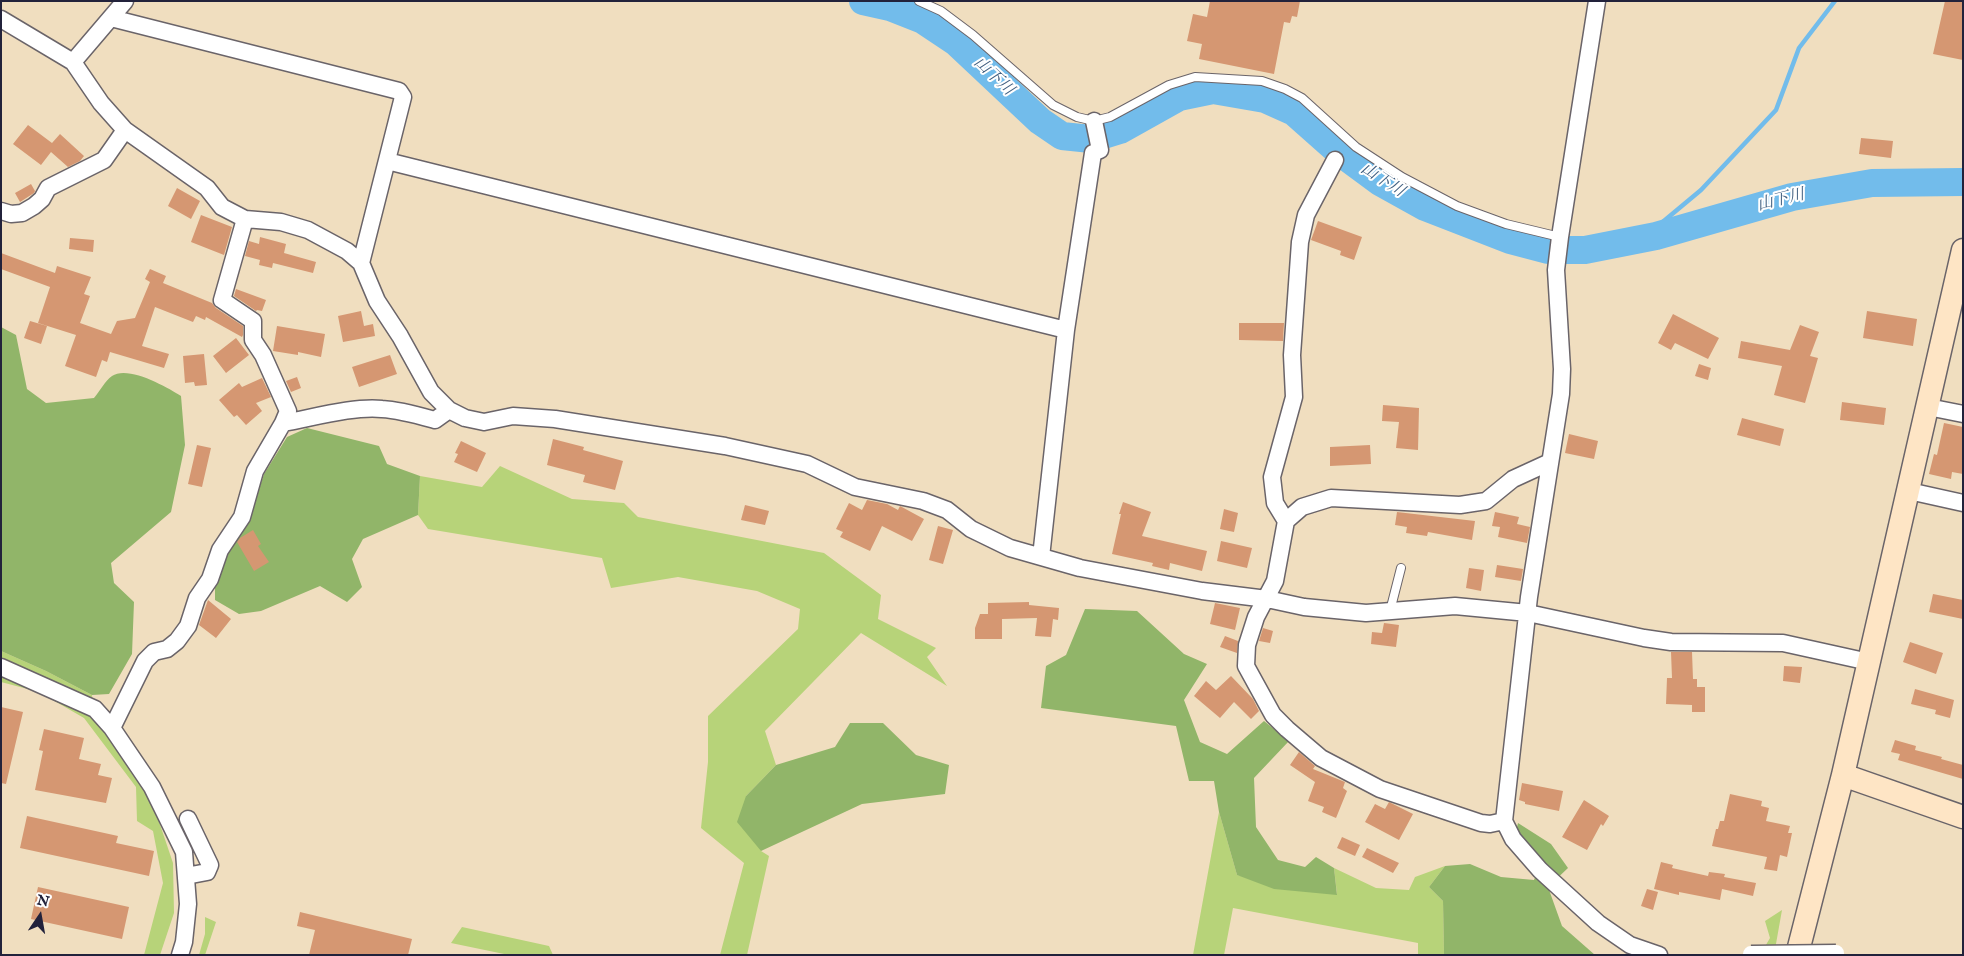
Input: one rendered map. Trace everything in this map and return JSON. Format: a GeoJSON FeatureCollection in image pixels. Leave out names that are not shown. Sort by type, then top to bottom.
{"type":"FeatureCollection","features":[{"type":"Feature","properties":{"kind":"street"},"geometry":{"type":"LineString","coordinates":[[73,62],[125,1]]}},
{"type":"Feature","properties":{"kind":"street"},"geometry":{"type":"LineString","coordinates":[[1597,1],[1556,270],[1562,369],[1561,394],[1529,597],[1504,821],[1513,839],[1540,870],[1598,923],[1630,945],[1659,955]]}},
{"type":"Feature","properties":{"kind":"street"},"geometry":{"type":"LineString","coordinates":[[111,18],[399,91],[403,97],[361,263]]}},
{"type":"Feature","properties":{"kind":"street"},"geometry":{"type":"LineString","coordinates":[[1,19],[73,62],[101,103],[125,130],[207,188],[222,207],[245,219],[281,222],[308,230],[347,251],[361,263],[377,301],[400,336],[432,392],[448,410],[466,418],[484,422],[513,416],[555,419],[725,446],[807,464],[855,487],[924,501],[947,510],[972,529],[1010,548],[1080,568],[1202,591],[1267,599],[1304,607],[1366,613],[1455,606],[1528,613],[1644,638],[1704,644],[1784,643],[1869,662]]}},
{"type":"Feature","properties":{"kind":"street"},"geometry":{"type":"LineString","coordinates":[[1041,557],[1066,330],[1093,153],[1100,150],[1095,123]]}},
{"type":"Feature","properties":{"kind":"street"},"geometry":{"type":"LineString","coordinates":[[1,211],[11,214],[22,213],[34,206],[48,188],[104,160],[125,130]]}},
{"type":"Feature","properties":{"kind":"street"},"geometry":{"type":"LineString","coordinates":[[1286,521],[1275,503],[1272,478],[1294,397],[1292,355],[1300,242],[1306,216],[1335,160]]}},
{"type":"Feature","properties":{"kind":"street"},"geometry":{"type":"LineString","coordinates":[[387,161],[1066,330]]}},
{"type":"Feature","properties":{"kind":"street"},"geometry":{"type":"LineString","coordinates":[[112,728],[145,661],[154,652],[167,649],[177,641],[188,626],[197,598],[210,580],[220,550],[242,516],[255,471],[288,411],[263,355],[253,340],[253,321],[222,300],[245,219]]}},
{"type":"Feature","properties":{"kind":"street"},"geometry":{"type":"LineString","coordinates":[[1797,955],[1843,774],[1963,250]]}},
{"type":"Feature","properties":{"kind":"street"},"geometry":{"type":"LineString","coordinates":[[1928,407],[1963,414]]}},
{"type":"Feature","properties":{"kind":"street"},"geometry":{"type":"LineString","coordinates":[[283,423],[349,411],[380,408],[401,411],[435,420],[448,410]]}},
{"type":"Feature","properties":{"kind":"street"},"geometry":{"type":"LineString","coordinates":[[1504,821],[1490,824],[1481,823],[1380,789],[1321,758],[1273,715],[1246,666],[1247,645],[1256,617],[1275,582],[1286,521],[1302,506],[1332,498],[1460,505],[1486,501],[1513,479],[1550,462]]}},
{"type":"Feature","properties":{"kind":"street"},"geometry":{"type":"LineString","coordinates":[[1909,491],[1963,502]]}},
{"type":"Feature","properties":{"kind":"street"},"geometry":{"type":"LineString","coordinates":[[1,666],[94,710],[112,728],[152,787],[184,852],[188,904],[184,942],[180,955]]}},
{"type":"Feature","properties":{"kind":"street"},"geometry":{"type":"LineString","coordinates":[[1843,774],[1963,818]]}},
{"type":"Feature","properties":{"kind":"street"},"geometry":{"type":"LineString","coordinates":[[186,876],[207,872],[210,865],[188,819]]}},
{"type":"Feature","properties":{"kind":"street"},"geometry":{"type":"LineString","coordinates":[[1749,955],[1841,954]]}},
{"type":"Feature","properties":{"kind":"lane"},"geometry":{"type":"LineString","coordinates":[[919,1],[941,11],[973,35],[1053,105],[1077,117],[1095,123],[1114,115],[1168,85],[1195,77],[1262,81],[1285,89],[1302,98],[1356,146],[1402,176],[1457,206],[1506,224],[1560,237]]}},
{"type":"Feature","properties":{"kind":"lane"},"geometry":{"type":"LineString","coordinates":[[1390,611],[1401,568]]}},
{"type":"Feature","properties":{"kind":"green space"},"geometry":{"type":"Polygon","coordinates":[[[1,327],[16,335],[27,389],[46,403],[94,398],[109,378],[119,373],[128,373],[147,378],[181,396],[185,445],[171,512],[111,563],[114,583],[134,602],[132,654],[109,694],[92,695],[46,671],[1,651],[1,327]]]}},
{"type":"Feature","properties":{"kind":"green space"},"geometry":{"type":"Polygon","coordinates":[[[307,428],[379,446],[387,464],[420,476],[418,515],[363,539],[352,559],[362,587],[347,602],[320,586],[261,611],[239,614],[215,600],[215,583],[226,547],[249,519],[264,474],[287,437],[307,428]]]}},
{"type":"Feature","properties":{"kind":"green space"},"geometry":{"type":"Polygon","coordinates":[[[500,466],[572,499],[624,503],[638,517],[824,553],[881,595],[878,619],[936,648],[927,657],[947,686],[861,633],[765,731],[776,765],[746,796],[761,851],[769,856],[747,955],[720,955],[744,863],[701,828],[708,762],[708,716],[798,629],[800,609],[757,591],[678,577],[611,588],[602,558],[428,529],[418,515],[420,476],[482,487],[500,466]]]}},
{"type":"Feature","properties":{"kind":"green space"},"geometry":{"type":"Polygon","coordinates":[[[1085,609],[1137,611],[1184,654],[1207,664],[1184,700],[1200,742],[1227,754],[1264,721],[1289,741],[1254,778],[1256,827],[1278,860],[1305,867],[1316,857],[1334,868],[1337,895],[1274,889],[1237,875],[1219,812],[1214,781],[1189,781],[1176,726],[1041,708],[1046,666],[1066,655],[1085,609]]]}},
{"type":"Feature","properties":{"kind":"green space"},"geometry":{"type":"Polygon","coordinates":[[[1,651],[46,671],[92,695],[94,718],[148,789],[173,863],[174,913],[160,955],[144,955],[163,883],[153,831],[137,821],[136,787],[84,718],[39,692],[1,682],[1,651]]]}},
{"type":"Feature","properties":{"kind":"green space"},"geometry":{"type":"Polygon","coordinates":[[[850,723],[883,723],[916,755],[949,765],[945,794],[862,804],[761,851],[737,822],[746,796],[776,765],[835,747],[850,723]]]}},
{"type":"Feature","properties":{"kind":"green space"},"geometry":{"type":"Polygon","coordinates":[[[1219,812],[1237,875],[1337,894],[1334,868],[1376,888],[1409,890],[1415,877],[1445,866],[1429,887],[1443,901],[1444,955],[1418,955],[1418,943],[1233,908],[1224,955],[1193,955],[1219,812]]]}},
{"type":"Feature","properties":{"kind":"green space"},"geometry":{"type":"Polygon","coordinates":[[[1518,823],[1551,844],[1568,868],[1548,887],[1562,926],[1595,955],[1444,955],[1443,901],[1429,887],[1445,866],[1470,864],[1501,877],[1534,880],[1540,865],[1515,835],[1518,823]]]}},
{"type":"Feature","properties":{"kind":"green space"},"geometry":{"type":"Polygon","coordinates":[[[1782,910],[1774,955],[1760,955],[1770,938],[1765,921],[1782,910]]]}},
{"type":"Feature","properties":{"kind":"green space"},"geometry":{"type":"Polygon","coordinates":[[[205,917],[216,922],[205,955],[199,955],[205,934],[205,917]]]}},
{"type":"Feature","properties":{"kind":"green space"},"geometry":{"type":"Polygon","coordinates":[[[462,927],[549,946],[553,955],[509,955],[451,943],[462,927]]]}},
{"type":"Feature","properties":{"kind":"building"},"geometry":{"type":"Polygon","coordinates":[[[1210,1],[1300,1],[1297,17],[1292,16],[1290,23],[1284,22],[1274,74],[1199,59],[1202,44],[1187,41],[1193,14],[1207,17],[1210,1]]]}},
{"type":"Feature","properties":{"kind":"building"},"geometry":{"type":"Polygon","coordinates":[[[1945,1],[1963,1],[1963,60],[1933,54],[1945,1]]]}},
{"type":"Feature","properties":{"kind":"building"},"geometry":{"type":"Polygon","coordinates":[[[28,125],[52,143],[60,134],[84,156],[80,161],[68,167],[51,152],[41,165],[13,144],[28,125]]]}},
{"type":"Feature","properties":{"kind":"building"},"geometry":{"type":"Polygon","coordinates":[[[1861,138],[1893,141],[1891,158],[1859,154],[1861,138]]]}},
{"type":"Feature","properties":{"kind":"building"},"geometry":{"type":"Polygon","coordinates":[[[31,184],[35,191],[34,193],[20,202],[15,193],[31,184]]]}},
{"type":"Feature","properties":{"kind":"building"},"geometry":{"type":"Polygon","coordinates":[[[177,188],[200,201],[191,219],[168,206],[177,188]]]}},
{"type":"Feature","properties":{"kind":"building"},"geometry":{"type":"Polygon","coordinates":[[[201,215],[232,227],[224,255],[191,242],[201,215]]]}},
{"type":"Feature","properties":{"kind":"building"},"geometry":{"type":"Polygon","coordinates":[[[1318,221],[1362,237],[1354,260],[1340,255],[1341,251],[1311,240],[1318,221]]]}},
{"type":"Feature","properties":{"kind":"building"},"geometry":{"type":"Polygon","coordinates":[[[260,237],[286,244],[284,253],[316,262],[313,273],[273,263],[272,268],[259,265],[260,260],[245,256],[249,241],[259,244],[260,237]]]}},
{"type":"Feature","properties":{"kind":"building"},"geometry":{"type":"Polygon","coordinates":[[[70,238],[94,240],[93,252],[69,249],[70,238]]]}},
{"type":"Feature","properties":{"kind":"building"},"geometry":{"type":"Polygon","coordinates":[[[1,253],[55,273],[57,266],[91,277],[84,294],[90,296],[80,323],[111,334],[117,321],[135,318],[150,282],[145,279],[150,269],[166,276],[163,283],[212,303],[216,308],[243,326],[243,335],[242,337],[206,317],[205,320],[196,316],[193,322],[155,307],[142,346],[169,354],[164,368],[110,352],[107,362],[102,360],[96,377],[65,366],[76,335],[38,323],[50,287],[1,269],[1,253]]]}},
{"type":"Feature","properties":{"kind":"building"},"geometry":{"type":"Polygon","coordinates":[[[236,289],[266,300],[262,311],[256,311],[234,296],[236,289]]]}},
{"type":"Feature","properties":{"kind":"building"},"geometry":{"type":"Polygon","coordinates":[[[361,311],[364,326],[373,324],[375,336],[343,342],[338,316],[361,311]]]}},
{"type":"Feature","properties":{"kind":"building"},"geometry":{"type":"Polygon","coordinates":[[[1867,311],[1917,319],[1913,346],[1863,338],[1867,311]]]}},
{"type":"Feature","properties":{"kind":"building"},"geometry":{"type":"Polygon","coordinates":[[[1673,314],[1719,338],[1708,359],[1675,343],[1671,350],[1658,343],[1673,314]]]}},
{"type":"Feature","properties":{"kind":"building"},"geometry":{"type":"Polygon","coordinates":[[[30,321],[47,326],[41,344],[24,338],[30,321]]]}},
{"type":"Feature","properties":{"kind":"building"},"geometry":{"type":"Polygon","coordinates":[[[1239,323],[1284,323],[1283,341],[1239,340],[1239,323]]]}},
{"type":"Feature","properties":{"kind":"building"},"geometry":{"type":"Polygon","coordinates":[[[1800,325],[1819,332],[1810,356],[1818,358],[1805,403],[1774,395],[1782,366],[1738,358],[1741,341],[1790,350],[1800,325]]]}},
{"type":"Feature","properties":{"kind":"building"},"geometry":{"type":"Polygon","coordinates":[[[277,326],[325,334],[321,357],[298,352],[298,355],[273,351],[277,326]]]}},
{"type":"Feature","properties":{"kind":"building"},"geometry":{"type":"Polygon","coordinates":[[[236,338],[249,355],[226,373],[213,356],[236,338]]]}},
{"type":"Feature","properties":{"kind":"building"},"geometry":{"type":"Polygon","coordinates":[[[204,354],[207,385],[195,386],[194,382],[185,383],[183,356],[204,354]]]}},
{"type":"Feature","properties":{"kind":"building"},"geometry":{"type":"Polygon","coordinates":[[[390,355],[397,374],[359,387],[352,367],[390,355]]]}},
{"type":"Feature","properties":{"kind":"building"},"geometry":{"type":"Polygon","coordinates":[[[1699,364],[1711,368],[1708,380],[1695,376],[1699,364]]]}},
{"type":"Feature","properties":{"kind":"building"},"geometry":{"type":"Polygon","coordinates":[[[297,377],[301,388],[291,392],[286,381],[297,377]]]}},
{"type":"Feature","properties":{"kind":"building"},"geometry":{"type":"Polygon","coordinates":[[[262,378],[271,397],[256,403],[262,411],[246,425],[237,415],[234,417],[219,400],[239,383],[242,387],[262,378]]]}},
{"type":"Feature","properties":{"kind":"building"},"geometry":{"type":"Polygon","coordinates":[[[1842,402],[1886,408],[1884,425],[1840,420],[1842,402]]]}},
{"type":"Feature","properties":{"kind":"building"},"geometry":{"type":"Polygon","coordinates":[[[1383,405],[1419,408],[1418,450],[1396,448],[1399,422],[1382,421],[1383,405]]]}},
{"type":"Feature","properties":{"kind":"building"},"geometry":{"type":"Polygon","coordinates":[[[1742,418],[1784,429],[1780,446],[1737,435],[1742,418]]]}},
{"type":"Feature","properties":{"kind":"building"},"geometry":{"type":"Polygon","coordinates":[[[1944,423],[1963,427],[1963,474],[1952,472],[1951,479],[1929,474],[1934,454],[1937,455],[1944,423]]]}},
{"type":"Feature","properties":{"kind":"building"},"geometry":{"type":"Polygon","coordinates":[[[1569,434],[1598,441],[1594,459],[1565,453],[1569,434]]]}},
{"type":"Feature","properties":{"kind":"building"},"geometry":{"type":"Polygon","coordinates":[[[553,439],[584,447],[583,450],[623,461],[615,490],[583,482],[585,475],[547,465],[553,439]]]}},
{"type":"Feature","properties":{"kind":"building"},"geometry":{"type":"Polygon","coordinates":[[[461,441],[486,453],[477,472],[454,462],[458,454],[455,453],[461,441]]]}},
{"type":"Feature","properties":{"kind":"building"},"geometry":{"type":"Polygon","coordinates":[[[197,445],[211,448],[202,487],[188,484],[197,445]]]}},
{"type":"Feature","properties":{"kind":"building"},"geometry":{"type":"Polygon","coordinates":[[[1370,445],[1371,464],[1330,466],[1330,447],[1370,445]]]}},
{"type":"Feature","properties":{"kind":"building"},"geometry":{"type":"Polygon","coordinates":[[[867,500],[887,504],[898,510],[900,506],[924,519],[912,541],[882,526],[870,551],[840,537],[843,532],[836,529],[849,503],[862,510],[867,500]]]}},
{"type":"Feature","properties":{"kind":"building"},"geometry":{"type":"Polygon","coordinates":[[[1123,502],[1151,512],[1142,536],[1207,551],[1202,571],[1170,563],[1169,570],[1152,566],[1153,563],[1112,554],[1123,502]]]}},
{"type":"Feature","properties":{"kind":"building"},"geometry":{"type":"Polygon","coordinates":[[[745,505],[769,511],[765,525],[741,520],[745,505]]]}},
{"type":"Feature","properties":{"kind":"building"},"geometry":{"type":"Polygon","coordinates":[[[1224,509],[1238,513],[1234,532],[1220,529],[1224,509]]]}},
{"type":"Feature","properties":{"kind":"building"},"geometry":{"type":"Polygon","coordinates":[[[1397,512],[1475,521],[1472,540],[1428,532],[1427,536],[1406,533],[1407,527],[1395,525],[1397,512]]]}},
{"type":"Feature","properties":{"kind":"building"},"geometry":{"type":"Polygon","coordinates":[[[1495,512],[1519,517],[1517,524],[1530,527],[1527,543],[1498,537],[1500,527],[1492,526],[1495,512]]]}},
{"type":"Feature","properties":{"kind":"building"},"geometry":{"type":"Polygon","coordinates":[[[938,526],[953,530],[943,564],[929,560],[938,526]]]}},
{"type":"Feature","properties":{"kind":"building"},"geometry":{"type":"Polygon","coordinates":[[[253,530],[261,544],[258,546],[269,562],[254,571],[237,542],[253,530]]]}},
{"type":"Feature","properties":{"kind":"building"},"geometry":{"type":"Polygon","coordinates":[[[1221,541],[1252,548],[1247,568],[1217,561],[1221,541]]]}},
{"type":"Feature","properties":{"kind":"building"},"geometry":{"type":"Polygon","coordinates":[[[1497,565],[1523,569],[1521,581],[1495,577],[1497,565]]]}},
{"type":"Feature","properties":{"kind":"building"},"geometry":{"type":"Polygon","coordinates":[[[1469,568],[1484,570],[1481,591],[1466,588],[1469,568]]]}},
{"type":"Feature","properties":{"kind":"building"},"geometry":{"type":"Polygon","coordinates":[[[1933,594],[1963,600],[1963,619],[1929,612],[1933,594]]]}},
{"type":"Feature","properties":{"kind":"building"},"geometry":{"type":"Polygon","coordinates":[[[208,600],[231,619],[216,638],[199,625],[208,600]]]}},
{"type":"Feature","properties":{"kind":"building"},"geometry":{"type":"Polygon","coordinates":[[[1029,602],[1029,605],[1059,608],[1058,620],[1053,619],[1051,637],[1035,636],[1037,618],[1002,619],[1002,639],[975,639],[975,628],[980,614],[988,614],[988,603],[1029,602]]]}},
{"type":"Feature","properties":{"kind":"building"},"geometry":{"type":"Polygon","coordinates":[[[1215,603],[1240,608],[1235,630],[1210,624],[1215,603]]]}},
{"type":"Feature","properties":{"kind":"building"},"geometry":{"type":"Polygon","coordinates":[[[1384,623],[1399,625],[1396,647],[1371,644],[1372,632],[1382,633],[1384,623]]]}},
{"type":"Feature","properties":{"kind":"building"},"geometry":{"type":"Polygon","coordinates":[[[1263,628],[1273,631],[1270,643],[1259,641],[1263,628]]]}},
{"type":"Feature","properties":{"kind":"building"},"geometry":{"type":"Polygon","coordinates":[[[1225,636],[1238,641],[1237,653],[1220,647],[1225,636]]]}},
{"type":"Feature","properties":{"kind":"building"},"geometry":{"type":"Polygon","coordinates":[[[1910,642],[1943,653],[1936,674],[1903,662],[1910,642]]]}},
{"type":"Feature","properties":{"kind":"building"},"geometry":{"type":"Polygon","coordinates":[[[1671,652],[1692,652],[1693,679],[1697,679],[1697,687],[1705,687],[1705,712],[1692,712],[1692,705],[1666,704],[1667,678],[1672,678],[1671,652]]]}},
{"type":"Feature","properties":{"kind":"building"},"geometry":{"type":"Polygon","coordinates":[[[1784,666],[1802,667],[1800,683],[1783,681],[1784,666]]]}},
{"type":"Feature","properties":{"kind":"building"},"geometry":{"type":"Polygon","coordinates":[[[1231,676],[1253,699],[1259,711],[1251,719],[1234,702],[1220,718],[1194,696],[1206,681],[1216,690],[1231,676]]]}},
{"type":"Feature","properties":{"kind":"building"},"geometry":{"type":"Polygon","coordinates":[[[1915,689],[1954,700],[1950,718],[1935,714],[1936,710],[1911,704],[1915,689]]]}},
{"type":"Feature","properties":{"kind":"building"},"geometry":{"type":"Polygon","coordinates":[[[1,707],[23,712],[6,784],[1,783],[1,707]]]}},
{"type":"Feature","properties":{"kind":"building"},"geometry":{"type":"Polygon","coordinates":[[[44,729],[84,738],[79,759],[101,764],[98,775],[112,778],[106,803],[35,790],[43,751],[39,750],[44,729]]]}},
{"type":"Feature","properties":{"kind":"building"},"geometry":{"type":"Polygon","coordinates":[[[1895,740],[1916,746],[1915,750],[1963,765],[1963,779],[1898,760],[1900,754],[1891,752],[1895,740]]]}},
{"type":"Feature","properties":{"kind":"building"},"geometry":{"type":"Polygon","coordinates":[[[1299,752],[1315,766],[1313,769],[1345,782],[1343,788],[1347,791],[1336,818],[1322,812],[1324,807],[1308,801],[1315,782],[1290,765],[1299,752]]]}},
{"type":"Feature","properties":{"kind":"building"},"geometry":{"type":"Polygon","coordinates":[[[1522,783],[1563,791],[1559,811],[1525,804],[1525,802],[1519,800],[1522,783]]]}},
{"type":"Feature","properties":{"kind":"building"},"geometry":{"type":"Polygon","coordinates":[[[1730,794],[1762,801],[1761,806],[1769,808],[1766,821],[1790,826],[1788,833],[1792,833],[1787,857],[1780,855],[1777,871],[1764,869],[1767,857],[1712,846],[1716,829],[1718,829],[1720,821],[1724,821],[1730,794]]]}},
{"type":"Feature","properties":{"kind":"building"},"geometry":{"type":"Polygon","coordinates":[[[1584,800],[1609,816],[1603,826],[1601,824],[1587,850],[1562,837],[1584,800]]]}},
{"type":"Feature","properties":{"kind":"building"},"geometry":{"type":"Polygon","coordinates":[[[1389,802],[1413,814],[1399,840],[1365,822],[1375,804],[1385,809],[1389,802]]]}},
{"type":"Feature","properties":{"kind":"building"},"geometry":{"type":"Polygon","coordinates":[[[27,816],[118,836],[116,843],[154,851],[149,876],[20,848],[27,816]]]}},
{"type":"Feature","properties":{"kind":"building"},"geometry":{"type":"Polygon","coordinates":[[[1342,837],[1360,845],[1355,856],[1337,848],[1342,837]]]}},
{"type":"Feature","properties":{"kind":"building"},"geometry":{"type":"Polygon","coordinates":[[[1367,848],[1399,863],[1393,873],[1362,857],[1367,848]]]}},
{"type":"Feature","properties":{"kind":"building"},"geometry":{"type":"Polygon","coordinates":[[[1661,862],[1673,865],[1672,868],[1708,876],[1709,872],[1725,874],[1724,877],[1756,883],[1753,896],[1722,889],[1720,900],[1679,892],[1679,895],[1654,889],[1661,862]]]}},
{"type":"Feature","properties":{"kind":"building"},"geometry":{"type":"Polygon","coordinates":[[[38,887],[129,907],[122,939],[31,919],[38,887]]]}},
{"type":"Feature","properties":{"kind":"building"},"geometry":{"type":"Polygon","coordinates":[[[1647,889],[1658,892],[1653,910],[1641,906],[1647,889]]]}},
{"type":"Feature","properties":{"kind":"building"},"geometry":{"type":"Polygon","coordinates":[[[300,912],[412,939],[408,955],[309,955],[315,930],[297,926],[300,912]]]}},
{"type":"Feature","properties":{"kind":"waterway","name":"山下川"},"geometry":{"type":"LineString","coordinates":[[863,1],[890,7],[923,20],[956,42],[1040,121],[1062,136],[1091,139],[1120,130],[1179,97],[1213,90],[1265,99],[1294,112],[1338,151],[1380,182],[1425,207],[1510,240],[1548,250],[1585,250],[1656,236],[1792,197],[1872,183],[1963,182]]}},
{"type":"Feature","properties":{"kind":"waterway"},"geometry":{"type":"LineString","coordinates":[[1656,236],[1659,225],[1701,190],[1776,110],[1799,48],[1835,1]]}}]}
